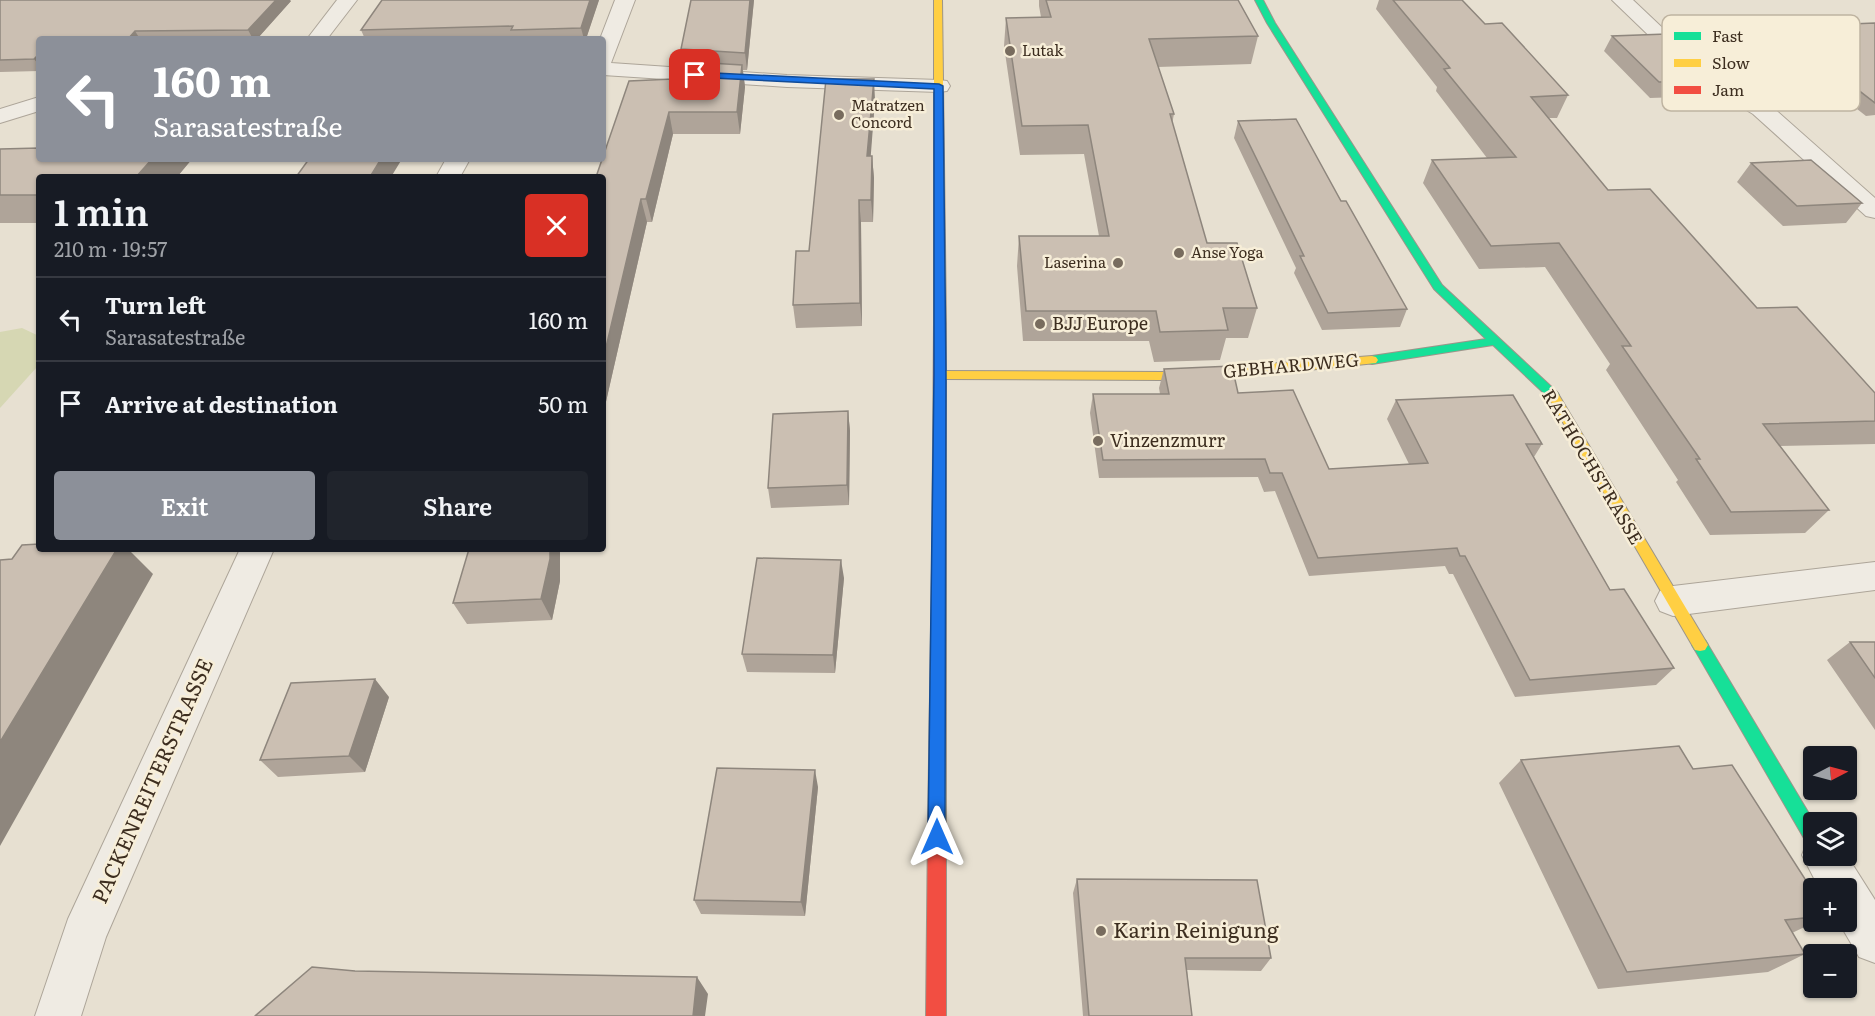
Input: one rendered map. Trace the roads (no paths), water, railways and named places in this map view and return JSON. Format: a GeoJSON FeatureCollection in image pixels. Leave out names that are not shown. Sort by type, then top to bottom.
{"type":"FeatureCollection","features":[{"type":"Feature","properties":{"kind":"street"},"geometry":{"type":"LineString","coordinates":[[319,36],[347,0]]}},
{"type":"Feature","properties":{"kind":"street"},"geometry":{"type":"LineString","coordinates":[[606,51],[625,0]]}},
{"type":"Feature","properties":{"kind":"street"},"geometry":{"type":"LineString","coordinates":[[936,1016],[940,375],[938,0]]}},
{"type":"Feature","properties":{"kind":"street","name":"RATHOCHSTRASSE"},"geometry":{"type":"LineString","coordinates":[[1259,0],[1270,23],[1438,287],[1552,393],[1803,820]]}},
{"type":"Feature","properties":{"kind":"street"},"geometry":{"type":"LineString","coordinates":[[1622,0],[1662,38]]}},
{"type":"Feature","properties":{"kind":"street"},"geometry":{"type":"LineString","coordinates":[[606,69],[787,81],[939,86]]}},
{"type":"Feature","properties":{"kind":"street"},"geometry":{"type":"LineString","coordinates":[[0,116],[36,105]]}},
{"type":"Feature","properties":{"kind":"street"},"geometry":{"type":"LineString","coordinates":[[1763,111],[1875,210]]}},
{"type":"Feature","properties":{"kind":"street","name":"GEBHARDWEG"},"geometry":{"type":"LineString","coordinates":[[940,375],[1161,376],[1301,368],[1441,352],[1496,341]]}},
{"type":"Feature","properties":{"kind":"street","name":"PACKENREITERSTRASSE"},"geometry":{"type":"LineString","coordinates":[[58,1016],[84,935],[256,552]]}},
{"type":"Feature","properties":{"kind":"street"},"geometry":{"type":"LineString","coordinates":[[1673,601],[1875,576]]}},
{"type":"Feature","properties":{"kind":"street"},"geometry":{"type":"LineString","coordinates":[[1857,912],[1875,941]]}},
{"type":"Feature","properties":{"kind":"place","name":"Lutak"},"geometry":{"type":"Point","coordinates":[1010,51]}},
{"type":"Feature","properties":{"kind":"place","name":"Matratzen Concord"},"geometry":{"type":"Point","coordinates":[839,115]}},
{"type":"Feature","properties":{"kind":"place","name":"Anse Yoga"},"geometry":{"type":"Point","coordinates":[1179,253]}},
{"type":"Feature","properties":{"kind":"place","name":"Laserina"},"geometry":{"type":"Point","coordinates":[1118,263]}},
{"type":"Feature","properties":{"kind":"place","name":"BJJ Europe"},"geometry":{"type":"Point","coordinates":[1040,324]}},
{"type":"Feature","properties":{"kind":"place","name":"Vinzenzmurr"},"geometry":{"type":"Point","coordinates":[1098,441]}},
{"type":"Feature","properties":{"kind":"place","name":"Karin Reinigung"},"geometry":{"type":"Point","coordinates":[1101,931]}}]}
